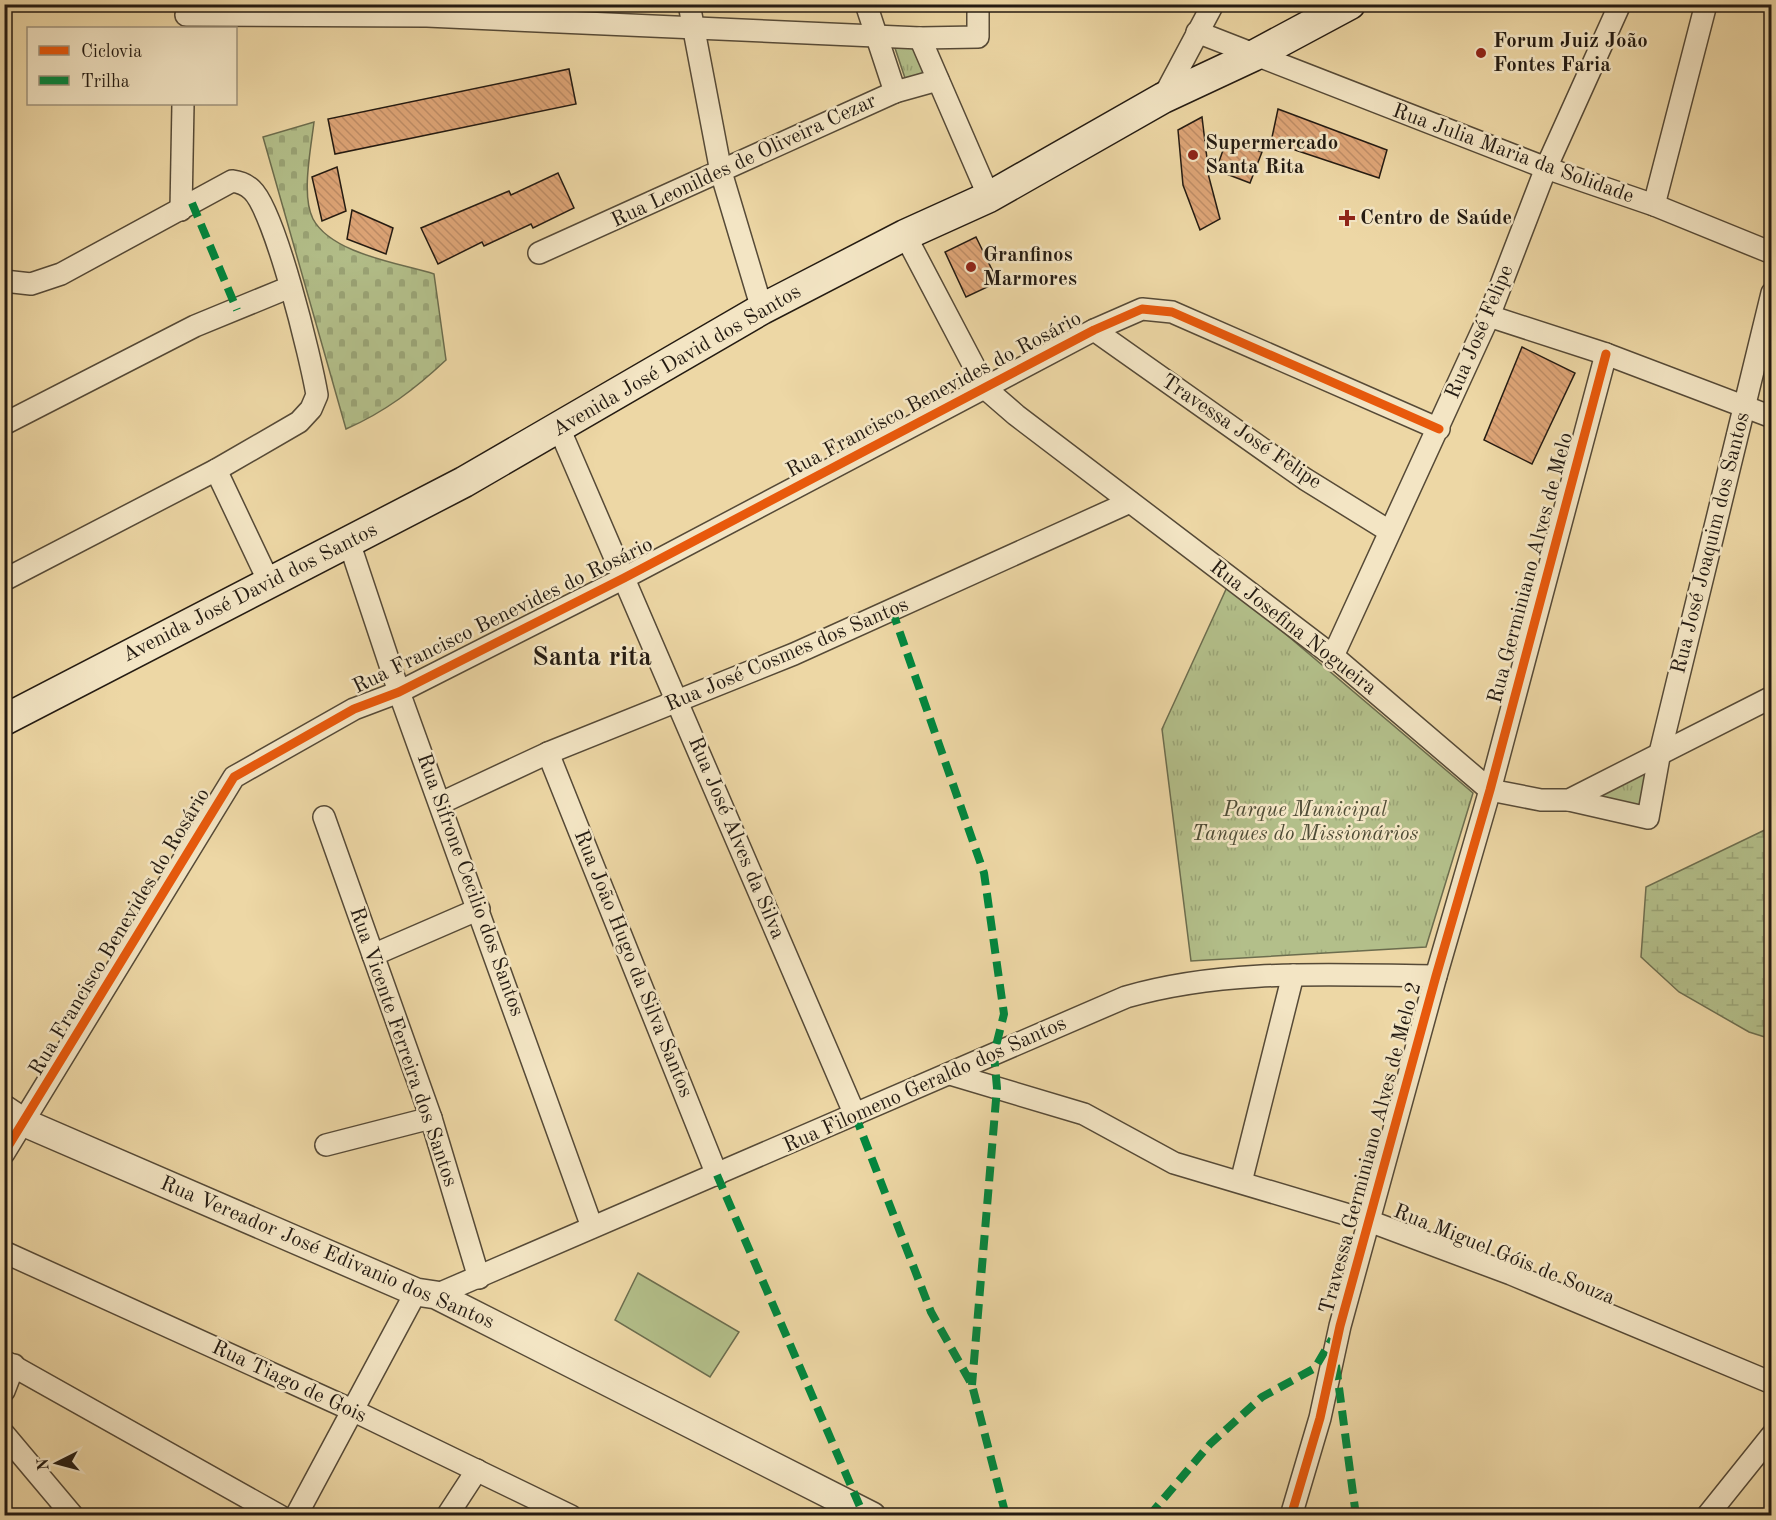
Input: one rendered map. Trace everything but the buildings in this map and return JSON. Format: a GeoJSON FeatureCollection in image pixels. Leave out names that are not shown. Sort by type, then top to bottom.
{"type":"FeatureCollection","features":[{"type":"Feature","properties":{"kind":"main road","name":"Avenida José David dos Santos"},"geometry":{"type":"LineString","coordinates":[[4,720],[464,482],[762,309],[905,235],[990,196],[1163,98],[1253,56],[1350,4]]}},
{"type":"Feature","properties":{"kind":"street"},"geometry":{"type":"LineString","coordinates":[[689,4],[721,172],[762,309]]}},
{"type":"Feature","properties":{"kind":"street","name":"Rua Leonildes de Oliveira Cezar"},"geometry":{"type":"LineString","coordinates":[[539,253],[895,92],[866,4]]}},
{"type":"Feature","properties":{"kind":"street"},"geometry":{"type":"LineString","coordinates":[[186,16],[354,9],[694,29],[920,38],[978,37],[978,4]]}},
{"type":"Feature","properties":{"kind":"street"},"geometry":{"type":"LineString","coordinates":[[1163,98],[1213,4]]}},
{"type":"Feature","properties":{"kind":"street","name":"Rua José Felipe"},"geometry":{"type":"LineString","coordinates":[[1333,656],[1490,316],[1546,168],[1620,4]]}},
{"type":"Feature","properties":{"kind":"street"},"geometry":{"type":"LineString","coordinates":[[1654,205],[1706,4]]}},
{"type":"Feature","properties":{"kind":"street","name":"Rua Julia Maria da Solidade"},"geometry":{"type":"LineString","coordinates":[[1197,32],[1253,56],[1546,168],[1654,205],[1772,253]]}},
{"type":"Feature","properties":{"kind":"street"},"geometry":{"type":"LineString","coordinates":[[920,38],[990,196]]}},
{"type":"Feature","properties":{"kind":"street"},"geometry":{"type":"LineString","coordinates":[[895,92],[938,80]]}},
{"type":"Feature","properties":{"kind":"street"},"geometry":{"type":"LineString","coordinates":[[181,210],[183,105]]}},
{"type":"Feature","properties":{"kind":"street"},"geometry":{"type":"LineString","coordinates":[[4,281],[31,284],[61,274],[232,181],[243,183],[253,190],[264,206],[290,287],[317,395],[311,409],[299,422],[216,470],[4,580]]}},
{"type":"Feature","properties":{"kind":"street","name":"Rua Josefina Nogueira"},"geometry":{"type":"LineString","coordinates":[[905,235],[986,389],[1333,656],[1490,790],[1541,800],[1569,800],[1659,757],[1772,697]]}},
{"type":"Feature","properties":{"kind":"street"},"geometry":{"type":"LineString","coordinates":[[7,420],[195,326],[290,287]]}},
{"type":"Feature","properties":{"kind":"street","name":"Rua José Joaquim dos Santos"},"geometry":{"type":"LineString","coordinates":[[1569,800],[1648,818],[1659,757],[1772,293]]}},
{"type":"Feature","properties":{"kind":"street","name":"Rua Francisco Benevides do Rosário"},"geometry":{"type":"LineString","coordinates":[[4,1153],[15,1116],[234,777],[354,709],[399,692],[624,578],[1094,330],[1143,309],[1172,312],[1439,429]]}},
{"type":"Feature","properties":{"kind":"street"},"geometry":{"type":"LineString","coordinates":[[1490,316],[1606,354],[1772,417]]}},
{"type":"Feature","properties":{"kind":"street","name":"Travessa José Felipe"},"geometry":{"type":"LineString","coordinates":[[1094,330],[1305,478],[1389,531]]}},
{"type":"Feature","properties":{"kind":"street","name":"Rua Germiniano Alves de Melo"},"geometry":{"type":"LineString","coordinates":[[1490,790],[1606,354]]}},
{"type":"Feature","properties":{"kind":"street","name":"Rua José Alves da Silva"},"geometry":{"type":"LineString","coordinates":[[559,428],[855,1115]]}},
{"type":"Feature","properties":{"kind":"street"},"geometry":{"type":"LineString","coordinates":[[216,470],[270,584]]}},
{"type":"Feature","properties":{"kind":"street","name":"Rua José Cosmes dos Santos"},"geometry":{"type":"LineString","coordinates":[[441,803],[548,753],[678,703],[804,649],[1130,502]]}},
{"type":"Feature","properties":{"kind":"street","name":"Rua Sifrone Cecilio dos Santos"},"geometry":{"type":"LineString","coordinates":[[349,542],[399,692],[441,803],[592,1227]]}},
{"type":"Feature","properties":{"kind":"street","name":"Rua João Hugo da Silva Santos"},"geometry":{"type":"LineString","coordinates":[[548,753],[717,1175]]}},
{"type":"Feature","properties":{"kind":"street","name":"Travessa Germiniano Alves de Melo 2"},"geometry":{"type":"LineString","coordinates":[[1291,1515],[1320,1418],[1341,1326],[1436,976],[1490,790]]}},
{"type":"Feature","properties":{"kind":"street","name":"Rua Vicente Ferreira dos Santos"},"geometry":{"type":"LineString","coordinates":[[324,817],[431,1118],[478,1278]]}},
{"type":"Feature","properties":{"kind":"street"},"geometry":{"type":"LineString","coordinates":[[373,955],[479,909]]}},
{"type":"Feature","properties":{"kind":"street"},"geometry":{"type":"LineString","coordinates":[[1241,1182],[1293,975]]}},
{"type":"Feature","properties":{"kind":"street","name":"Rua Filomeno Geraldo dos Santos"},"geometry":{"type":"LineString","coordinates":[[426,1293],[478,1278],[1136,994],[1166,985],[1211,979],[1293,975],[1436,976]]}},
{"type":"Feature","properties":{"kind":"street","name":"Rua Miguel Góis de Souza"},"geometry":{"type":"LineString","coordinates":[[950,1074],[1084,1114],[1174,1163],[1369,1221],[1511,1274],[1772,1383]]}},
{"type":"Feature","properties":{"kind":"street","name":"Rua Vereador José Edivanio dos Santos"},"geometry":{"type":"LineString","coordinates":[[15,1116],[426,1293],[872,1515]]}},
{"type":"Feature","properties":{"kind":"street"},"geometry":{"type":"LineString","coordinates":[[326,1145],[431,1118]]}},
{"type":"Feature","properties":{"kind":"street","name":"Rua Tiago de Gois"},"geometry":{"type":"LineString","coordinates":[[4,1252],[352,1410],[571,1515]]}},
{"type":"Feature","properties":{"kind":"street"},"geometry":{"type":"LineString","coordinates":[[296,1515],[352,1410],[426,1293]]}},
{"type":"Feature","properties":{"kind":"street"},"geometry":{"type":"LineString","coordinates":[[4,1391],[9,1363],[280,1515]]}},
{"type":"Feature","properties":{"kind":"street"},"geometry":{"type":"LineString","coordinates":[[4,1434],[73,1515]]}},
{"type":"Feature","properties":{"kind":"street"},"geometry":{"type":"LineString","coordinates":[[1707,1515],[1772,1435]]}},
{"type":"Feature","properties":{"kind":"street"},"geometry":{"type":"LineString","coordinates":[[447,1515],[477,1470]]}},
{"type":"Feature","properties":{"kind":"green space"},"geometry":{"type":"Polygon","coordinates":[[[894,45],[921,48],[931,73],[906,81],[894,45]]]}},
{"type":"Feature","properties":{"kind":"green space"},"geometry":{"type":"Polygon","coordinates":[[[314,122],[307,185],[309,209],[313,219],[322,231],[350,249],[367,256],[434,274],[446,360],[399,399],[346,429],[263,137],[314,122]]]}},
{"type":"Feature","properties":{"kind":"green space","name":"Parque Municipal Tanques do Missionários"},"geometry":{"type":"Polygon","coordinates":[[[1228,585],[1473,793],[1426,947],[1191,961],[1162,729],[1228,585]]]}},
{"type":"Feature","properties":{"kind":"green space"},"geometry":{"type":"Polygon","coordinates":[[[1649,765],[1641,807],[1594,797],[1649,765]]]}},
{"type":"Feature","properties":{"kind":"green space"},"geometry":{"type":"Polygon","coordinates":[[[1771,827],[1771,1039],[1749,1032],[1679,992],[1641,957],[1646,887],[1771,827]]]}},
{"type":"Feature","properties":{"kind":"green space"},"geometry":{"type":"Polygon","coordinates":[[[638,1273],[739,1332],[710,1377],[615,1320],[638,1273]]]}},
{"type":"Feature","properties":{"kind":"marked path"},"geometry":{"type":"LineString","coordinates":[[192,203],[237,310]]}},
{"type":"Feature","properties":{"kind":"marked path"},"geometry":{"type":"LineString","coordinates":[[892,610],[984,873],[1004,1014],[994,1054],[997,1088],[972,1385]]}},
{"type":"Feature","properties":{"kind":"marked path"},"geometry":{"type":"LineString","coordinates":[[855,1115],[931,1312],[972,1385],[1006,1516]]}},
{"type":"Feature","properties":{"kind":"marked path"},"geometry":{"type":"LineString","coordinates":[[717,1175],[861,1509]]}},
{"type":"Feature","properties":{"kind":"marked path"},"geometry":{"type":"LineString","coordinates":[[1149,1516],[1210,1444],[1262,1397],[1315,1368],[1332,1339]]}},
{"type":"Feature","properties":{"kind":"marked path"},"geometry":{"type":"LineString","coordinates":[[1336,1365],[1356,1516]]}},
{"type":"Feature","properties":{"kind":"cycle path"},"geometry":{"type":"LineString","coordinates":[[4,1153],[234,777],[354,709],[399,692],[624,578],[1094,330],[1142,309],[1172,312],[1439,429]]}},
{"type":"Feature","properties":{"kind":"cycle path"},"geometry":{"type":"LineString","coordinates":[[1291,1516],[1320,1418],[1340,1326],[1436,976],[1490,790],[1606,354]]}},
{"type":"Feature","properties":{"kind":"place","name":"Forum Juiz João Fontes Faria"},"geometry":{"type":"Point","coordinates":[1481,53]}},
{"type":"Feature","properties":{"kind":"place","name":"Supermercado Santa Rita"},"geometry":{"type":"Point","coordinates":[1193,155]}},
{"type":"Feature","properties":{"kind":"place","name":"Centro de Saúde"},"geometry":{"type":"Point","coordinates":[1347,218]}},
{"type":"Feature","properties":{"kind":"place","name":"Granfinos Marmores"},"geometry":{"type":"Point","coordinates":[971,267]}},
{"type":"Feature","properties":{"kind":"district","name":"Santa rita"},"geometry":{"type":"Point","coordinates":[592,657]}}]}
